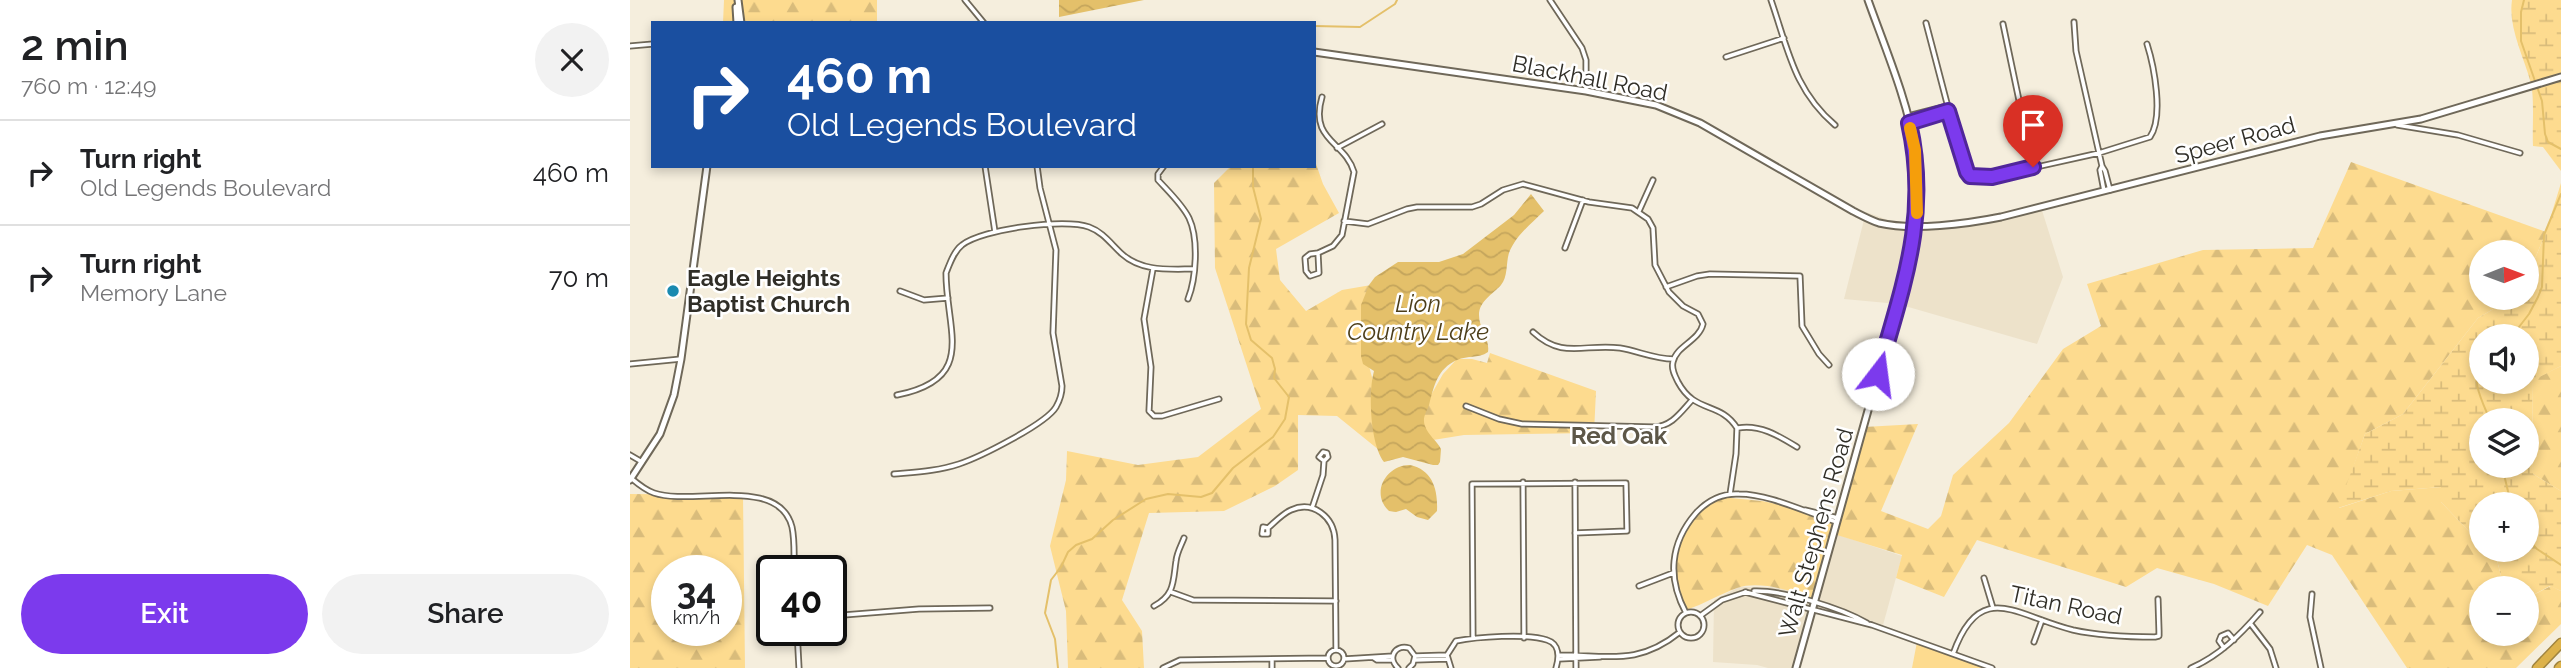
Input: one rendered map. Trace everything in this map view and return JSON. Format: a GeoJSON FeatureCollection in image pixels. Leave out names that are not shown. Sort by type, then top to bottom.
{"type":"FeatureCollection","features":[{"type":"Feature","properties":{"kind":"highway"},"geometry":{"type":"LineString","coordinates":[[2537,668],[2561,643]]}},
{"type":"Feature","properties":{"kind":"street"},"geometry":{"type":"LineString","coordinates":[[737,0],[739,21]]}},
{"type":"Feature","properties":{"kind":"street"},"geometry":{"type":"LineString","coordinates":[[965,0],[982,21]]}},
{"type":"Feature","properties":{"kind":"street"},"geometry":{"type":"LineString","coordinates":[[1550,0],[1582,48],[1586,60],[1586,91]]}},
{"type":"Feature","properties":{"kind":"street"},"geometry":{"type":"LineString","coordinates":[[1771,0],[1804,91],[1817,110],[1835,125]]}},
{"type":"Feature","properties":{"kind":"street","name":"Walt Stephens Road"},"geometry":{"type":"LineString","coordinates":[[1796,668],[1912,253],[1916,225],[1918,196],[1915,150],[1868,0]]}},
{"type":"Feature","properties":{"kind":"street"},"geometry":{"type":"LineString","coordinates":[[2074,22],[2076,51],[2107,190]]}},
{"type":"Feature","properties":{"kind":"street"},"geometry":{"type":"LineString","coordinates":[[1926,23],[1948,111],[1970,176],[1992,177],[2143,141],[2154,132],[2155,70],[2147,44]]}},
{"type":"Feature","properties":{"kind":"street"},"geometry":{"type":"LineString","coordinates":[[2003,24],[2033,167]]}},
{"type":"Feature","properties":{"kind":"street"},"geometry":{"type":"LineString","coordinates":[[1726,57],[1784,38]]}},
{"type":"Feature","properties":{"kind":"street"},"geometry":{"type":"LineString","coordinates":[[630,46],[651,44]]}},
{"type":"Feature","properties":{"kind":"street","name":"Blackhall Road"},"geometry":{"type":"LineString","coordinates":[[1316,52],[1586,91],[1656,104],[1679,113],[1875,222],[1916,225]]}},
{"type":"Feature","properties":{"kind":"street","name":"Speer Road"},"geometry":{"type":"LineString","coordinates":[[1916,225],[1948,225],[1990,220],[2320,136],[2421,119],[2561,78]]}},
{"type":"Feature","properties":{"kind":"street"},"geometry":{"type":"LineString","coordinates":[[1318,253],[1319,272],[1310,276],[1306,271],[1305,258],[1310,254],[1329,249],[1343,232],[1354,172],[1321,129],[1322,97]]}},
{"type":"Feature","properties":{"kind":"street"},"geometry":{"type":"LineString","coordinates":[[1907,120],[1947,106]]}},
{"type":"Feature","properties":{"kind":"street"},"geometry":{"type":"LineString","coordinates":[[1907,120],[1948,111]]}},
{"type":"Feature","properties":{"kind":"street"},"geometry":{"type":"LineString","coordinates":[[1337,148],[1382,124]]}},
{"type":"Feature","properties":{"kind":"street"},"geometry":{"type":"LineString","coordinates":[[2395,124],[2458,135],[2520,153]]}},
{"type":"Feature","properties":{"kind":"street"},"geometry":{"type":"LineString","coordinates":[[706,168],[681,359],[671,408],[660,434],[631,479],[662,495],[756,497],[774,502],[782,509],[792,526],[793,555]]}},
{"type":"Feature","properties":{"kind":"street"},"geometry":{"type":"LineString","coordinates":[[985,168],[995,232]]}},
{"type":"Feature","properties":{"kind":"street"},"geometry":{"type":"LineString","coordinates":[[894,474],[937,470],[977,457],[1007,442],[1055,409],[1062,395],[1053,333],[1056,250],[1037,168]]}},
{"type":"Feature","properties":{"kind":"street"},"geometry":{"type":"LineString","coordinates":[[1162,168],[1158,174],[1158,180],[1185,211],[1192,225],[1194,283],[1188,299]]}},
{"type":"Feature","properties":{"kind":"street"},"geometry":{"type":"LineString","coordinates":[[1639,212],[1653,180]]}},
{"type":"Feature","properties":{"kind":"street"},"geometry":{"type":"LineString","coordinates":[[1344,221],[1368,224],[1417,207],[1472,207],[1503,190],[1522,184],[1583,200],[1621,205],[1639,212],[1648,219],[1653,228],[1654,259],[1666,287],[1676,301],[1698,314],[1703,324],[1701,330],[1673,359],[1675,376],[1683,391],[1692,400],[1725,415],[1737,428],[1730,494]]}},
{"type":"Feature","properties":{"kind":"street"},"geometry":{"type":"LineString","coordinates":[[1565,248],[1583,200]]}},
{"type":"Feature","properties":{"kind":"street"},"geometry":{"type":"LineString","coordinates":[[897,395],[918,391],[933,383],[949,364],[953,351],[946,273],[961,246],[974,239],[995,232],[1049,223],[1077,223],[1098,231],[1128,258],[1153,269],[1194,269]]}},
{"type":"Feature","properties":{"kind":"street"},"geometry":{"type":"LineString","coordinates":[[1153,269],[1144,319],[1150,367],[1149,411],[1161,416],[1220,400]]}},
{"type":"Feature","properties":{"kind":"street"},"geometry":{"type":"LineString","coordinates":[[1666,287],[1710,274],[1800,276],[1802,326],[1829,365]]}},
{"type":"Feature","properties":{"kind":"street"},"geometry":{"type":"LineString","coordinates":[[900,291],[924,300],[948,298]]}},
{"type":"Feature","properties":{"kind":"street"},"geometry":{"type":"LineString","coordinates":[[1533,332],[1544,342],[1564,349],[1620,348],[1673,359]]}},
{"type":"Feature","properties":{"kind":"street"},"geometry":{"type":"LineString","coordinates":[[630,364],[681,359]]}},
{"type":"Feature","properties":{"kind":"street"},"geometry":{"type":"LineString","coordinates":[[1466,406],[1518,424],[1654,427],[1664,426],[1672,421],[1692,400]]}},
{"type":"Feature","properties":{"kind":"street"},"geometry":{"type":"LineString","coordinates":[[1147,419],[1152,414]]}},
{"type":"Feature","properties":{"kind":"street"},"geometry":{"type":"LineString","coordinates":[[1737,428],[1754,427],[1797,447]]}},
{"type":"Feature","properties":{"kind":"street"},"geometry":{"type":"LineString","coordinates":[[630,455],[642,462]]}},
{"type":"Feature","properties":{"kind":"street"},"geometry":{"type":"LineString","coordinates":[[1312,508],[1324,461]]}},
{"type":"Feature","properties":{"kind":"street"},"geometry":{"type":"LineString","coordinates":[[1523,482],[1524,638]]}},
{"type":"Feature","properties":{"kind":"street"},"geometry":{"type":"LineString","coordinates":[[1575,482],[1576,668]]}},
{"type":"Feature","properties":{"kind":"street"},"geometry":{"type":"LineString","coordinates":[[1473,638],[1472,484],[1625,482],[1628,486],[1628,529],[1625,532],[1575,533]]}},
{"type":"Feature","properties":{"kind":"street"},"geometry":{"type":"LineString","coordinates":[[1686,613],[1676,591],[1676,547],[1687,525],[1707,502],[1730,494],[1748,495],[1803,510],[1813,510],[1837,520]]}},
{"type":"Feature","properties":{"kind":"street"},"geometry":{"type":"LineString","coordinates":[[1268,528],[1290,510],[1301,507],[1312,508],[1326,517],[1334,530],[1336,650]]}},
{"type":"Feature","properties":{"kind":"street"},"geometry":{"type":"LineString","coordinates":[[1154,606],[1171,592],[1176,558],[1184,538]]}},
{"type":"Feature","properties":{"kind":"street"},"geometry":{"type":"LineString","coordinates":[[1639,586],[1674,573]]}},
{"type":"Feature","properties":{"kind":"street"},"geometry":{"type":"LineString","coordinates":[[1984,578],[1993,608]]}},
{"type":"Feature","properties":{"kind":"street"},"geometry":{"type":"LineString","coordinates":[[1171,592],[1193,600],[1336,601]]}},
{"type":"Feature","properties":{"kind":"street"},"geometry":{"type":"LineString","coordinates":[[1745,592],[1871,625],[1992,668]]}},
{"type":"Feature","properties":{"kind":"street"},"geometry":{"type":"LineString","coordinates":[[1700,616],[1722,600],[1745,592],[1768,592],[1845,612],[1871,625]]}},
{"type":"Feature","properties":{"kind":"street"},"geometry":{"type":"LineString","coordinates":[[2312,594],[2310,617],[2321,668]]}},
{"type":"Feature","properties":{"kind":"street","name":"Titan Road"},"geometry":{"type":"LineString","coordinates":[[1953,654],[1960,634],[1968,622],[1993,608],[2011,609],[2097,634],[2159,636],[2158,598]]}},
{"type":"Feature","properties":{"kind":"street"},"geometry":{"type":"LineString","coordinates":[[847,616],[919,609],[990,608]]}},
{"type":"Feature","properties":{"kind":"street"},"geometry":{"type":"LineString","coordinates":[[1692,612],[1700,616],[1704,625],[1700,634],[1691,638],[1680,632],[1678,621],[1686,613],[1692,612]]}},
{"type":"Feature","properties":{"kind":"street"},"geometry":{"type":"LineString","coordinates":[[2192,668],[2208,661],[2234,640],[2260,612]]}},
{"type":"Feature","properties":{"kind":"street"},"geometry":{"type":"LineString","coordinates":[[2034,642],[2042,620]]}},
{"type":"Feature","properties":{"kind":"street"},"geometry":{"type":"LineString","coordinates":[[2250,623],[2270,649],[2276,668]]}},
{"type":"Feature","properties":{"kind":"street"},"geometry":{"type":"LineString","coordinates":[[1559,657],[1644,654],[1660,647],[1680,632]]}},
{"type":"Feature","properties":{"kind":"street"},"geometry":{"type":"LineString","coordinates":[[2224,648],[2219,641],[2221,636],[2228,633],[2234,640]]}},
{"type":"Feature","properties":{"kind":"street"},"geometry":{"type":"LineString","coordinates":[[1451,668],[1447,657],[1456,641],[1473,638],[1524,638],[1548,640],[1555,646],[1559,657],[1556,668]]}},
{"type":"Feature","properties":{"kind":"street"},"geometry":{"type":"LineString","coordinates":[[798,646],[799,668]]}},
{"type":"Feature","properties":{"kind":"street"},"geometry":{"type":"LineString","coordinates":[[1398,668],[1393,658],[1396,650],[1403,647],[1412,650],[1415,658]]}},
{"type":"Feature","properties":{"kind":"street"},"geometry":{"type":"LineString","coordinates":[[1336,650],[1329,653],[1329,663],[1336,667],[1344,659]]}},
{"type":"Feature","properties":{"kind":"street"},"geometry":{"type":"LineString","coordinates":[[1336,650],[1343,654],[1344,659]]}},
{"type":"Feature","properties":{"kind":"street"},"geometry":{"type":"LineString","coordinates":[[1415,658],[1447,657]]}},
{"type":"Feature","properties":{"kind":"street"},"geometry":{"type":"LineString","coordinates":[[1163,668],[1180,660],[1328,658]]}},
{"type":"Feature","properties":{"kind":"street"},"geometry":{"type":"LineString","coordinates":[[1344,659],[1393,658]]}},
{"type":"Feature","properties":{"kind":"street"},"geometry":{"type":"LineString","coordinates":[[1409,668],[1415,658]]}},
{"type":"Feature","properties":{"kind":"street"},"geometry":{"type":"LineString","coordinates":[[1272,659],[1272,668]]}},
{"type":"Feature","properties":{"kind":"shaded area"},"geometry":{"type":"Polygon","coordinates":[[[2040,204],[2063,277],[2037,344],[1898,304],[1844,299],[1866,212],[1918,231],[2040,204]]]}},
{"type":"Feature","properties":{"kind":"shaded area"},"geometry":{"type":"Polygon","coordinates":[[[1836,534],[1902,556],[1883,625],[1809,605],[1793,668],[1713,662],[1714,600],[1739,587],[1781,587],[1818,600],[1836,534]]]}},
{"type":"Feature","properties":{"kind":"green space"},"geometry":{"type":"Polygon","coordinates":[[[724,0],[877,0],[877,21],[723,21],[724,0]]]}},
{"type":"Feature","properties":{"kind":"green space"},"geometry":{"type":"Polygon","coordinates":[[[2512,0],[2561,0],[2561,171],[2543,147],[2533,146],[2532,86],[2514,31],[2512,0]]]}},
{"type":"Feature","properties":{"kind":"green space"},"geometry":{"type":"Polygon","coordinates":[[[2351,162],[2546,232],[2539,249],[2539,240],[2469,240],[2469,310],[2492,310],[2473,324],[2469,324],[2469,330],[2403,414],[2365,434],[2339,508],[2391,491],[2441,487],[2441,502],[2469,531],[2469,562],[2498,562],[2501,576],[2469,576],[2469,646],[2538,646],[2516,668],[2407,668],[2332,555],[2307,545],[2268,606],[2214,584],[2157,568],[2126,587],[1977,540],[1944,597],[1896,578],[1902,555],[1837,535],[1818,600],[1778,588],[1757,585],[1731,590],[1686,610],[1673,575],[1673,560],[1682,533],[1692,521],[1720,497],[1762,501],[1839,517],[1864,427],[1918,424],[1881,511],[1928,529],[1941,516],[1953,475],[2009,423],[2063,349],[2101,326],[2087,284],[2203,250],[2313,248],[2351,162]]]}},
{"type":"Feature","properties":{"kind":"green space"},"geometry":{"type":"Polygon","coordinates":[[[1316,164],[1323,184],[1339,213],[1276,249],[1280,280],[1306,311],[1342,290],[1377,284],[1369,366],[1380,407],[1379,450],[1337,416],[1298,415],[1298,470],[1275,486],[1224,511],[1149,513],[1122,600],[1142,631],[1144,668],[1068,668],[1066,611],[1050,546],[1066,480],[1067,451],[1138,465],[1198,457],[1261,409],[1215,268],[1214,183],[1229,168],[1316,168],[1316,164]]]}},
{"type":"Feature","properties":{"kind":"green space"},"geometry":{"type":"Polygon","coordinates":[[[2561,183],[2561,366],[2539,377],[2539,324],[2473,324],[2492,310],[2539,310],[2539,249],[2561,183]]]}},
{"type":"Feature","properties":{"kind":"green space"},"geometry":{"type":"Polygon","coordinates":[[[2469,330],[2469,394],[2532,394],[2532,408],[2469,408],[2469,478],[2539,478],[2561,491],[2561,591],[2550,586],[2539,592],[2539,576],[2501,576],[2498,562],[2539,562],[2539,492],[2469,492],[2469,531],[2441,502],[2441,487],[2391,491],[2338,508],[2365,434],[2403,414],[2469,330]]]}},
{"type":"Feature","properties":{"kind":"green space"},"geometry":{"type":"Polygon","coordinates":[[[1490,353],[1596,391],[1594,433],[1464,435],[1427,441],[1419,416],[1443,374],[1457,359],[1487,363],[1490,353]]]}},
{"type":"Feature","properties":{"kind":"green space"},"geometry":{"type":"Polygon","coordinates":[[[2561,366],[2561,491],[2539,478],[2539,408],[2532,408],[2532,394],[2539,394],[2539,377],[2561,366]]]}},
{"type":"Feature","properties":{"kind":"green space"},"geometry":{"type":"Polygon","coordinates":[[[630,494],[743,495],[745,668],[630,668],[630,494]]]}},
{"type":"Feature","properties":{"kind":"green space"},"geometry":{"type":"Polygon","coordinates":[[[2551,586],[2561,591],[2561,624],[2539,646],[2539,592],[2551,586]]]}},
{"type":"Feature","properties":{"kind":"green space"},"geometry":{"type":"Polygon","coordinates":[[[1917,642],[1987,668],[1912,668],[1917,642]]]}},
{"type":"Feature","properties":{"kind":"water"},"geometry":{"type":"Polygon","coordinates":[[[1059,0],[1144,0],[1059,17],[1059,0]]]}},
{"type":"Feature","properties":{"kind":"water","name":"Lion Country Lake"},"geometry":{"type":"Polygon","coordinates":[[[1531,194],[1544,211],[1516,241],[1509,253],[1503,282],[1480,310],[1479,320],[1488,352],[1450,364],[1435,385],[1424,420],[1426,429],[1441,449],[1440,462],[1433,465],[1403,457],[1384,462],[1373,431],[1371,392],[1374,371],[1363,364],[1361,356],[1361,305],[1369,285],[1375,277],[1398,262],[1439,262],[1463,254],[1514,215],[1531,194]]]}},
{"type":"Feature","properties":{"kind":"water"},"geometry":{"type":"Polygon","coordinates":[[[1410,465],[1424,471],[1433,482],[1437,511],[1428,520],[1417,517],[1406,509],[1389,511],[1383,504],[1383,481],[1394,470],[1410,465]]]}},
{"type":"Feature","properties":{"kind":"waterway"},"geometry":{"type":"LineString","coordinates":[[1316,26],[1360,27],[1397,0]]}},
{"type":"Feature","properties":{"kind":"waterway"},"geometry":{"type":"LineString","coordinates":[[2524,0],[2521,12],[2521,41],[2542,101],[2545,134],[2548,142],[2561,149]]}},
{"type":"Feature","properties":{"kind":"waterway"},"geometry":{"type":"LineString","coordinates":[[1058,668],[1055,639],[1045,613],[1051,580],[1068,552],[1076,545],[1092,539],[1113,520],[1146,499],[1168,494],[1201,497],[1212,493],[1233,468],[1273,437],[1285,419],[1289,397],[1274,378],[1272,358],[1251,340],[1246,324],[1249,268],[1261,219],[1253,187],[1253,168]]}},
{"type":"Feature","properties":{"kind":"waterway"},"geometry":{"type":"LineString","coordinates":[[2521,324],[2542,287],[2544,235],[2561,194]]}},
{"type":"Feature","properties":{"kind":"waterway"},"geometry":{"type":"LineString","coordinates":[[2480,394],[2485,408]]}},
{"type":"Feature","properties":{"kind":"waterway"},"geometry":{"type":"LineString","coordinates":[[2505,478],[2508,492]]}},
{"type":"Feature","properties":{"kind":"waterway"},"geometry":{"type":"LineString","coordinates":[[2539,550],[2561,565]]}},
{"type":"Feature","properties":{"kind":"slow traffic"},"geometry":{"type":"LineString","coordinates":[[1910,128],[1915,150],[1917,213]]}},
{"type":"Feature","properties":{"kind":"place","name":"Eagle Heights Baptist Church"},"geometry":{"type":"Point","coordinates":[673,291]}},
{"type":"Feature","properties":{"kind":"district","name":"Red Oak"},"geometry":{"type":"Point","coordinates":[1619,436]}},
{"type":"Feature","properties":{"kind":"route"},"geometry":{"type":"LineString","coordinates":[[1878,374],[1912,253],[1916,225],[1918,196],[1915,150],[1909,123],[1948,111],[1970,176],[1992,177],[2033,167]]}}]}
